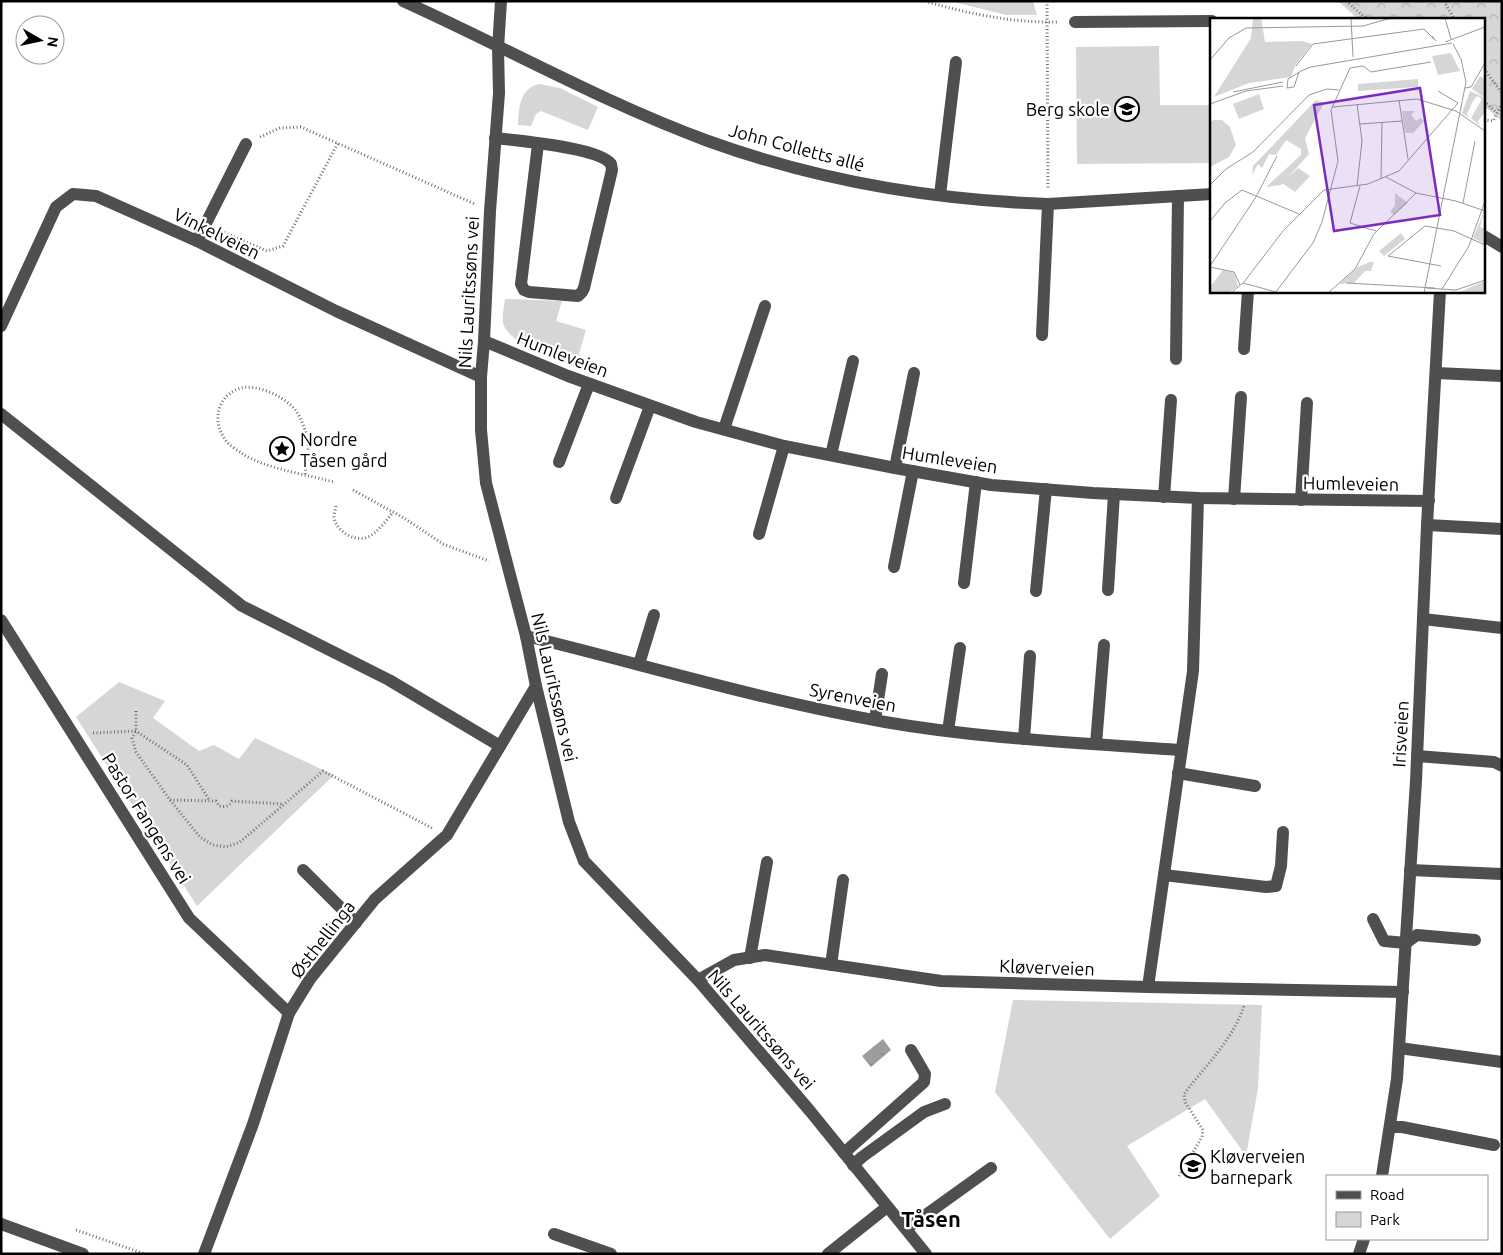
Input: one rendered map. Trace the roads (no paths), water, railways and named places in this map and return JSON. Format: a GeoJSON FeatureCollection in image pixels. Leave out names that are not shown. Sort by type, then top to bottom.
{"type":"FeatureCollection","features":[{"type":"Feature","properties":{"kind":"street","name":"John Colletts allé"},"geometry":{"type":"LineString","coordinates":[[402,1],[574,85],[675,128],[771,162],[859,184],[940,195],[1048,204],[1210,194]]}},
{"type":"Feature","properties":{"kind":"street","name":"Nils Lauritssøns vei"},"geometry":{"type":"LineString","coordinates":[[501,1],[498,48],[499,93],[490,211],[481,377],[481,430],[486,483],[526,636],[536,686],[569,822],[584,861],[698,980],[810,1111],[926,1254]]}},
{"type":"Feature","properties":{"kind":"street"},"geometry":{"type":"LineString","coordinates":[[1075,22],[1210,21]]}},
{"type":"Feature","properties":{"kind":"street"},"geometry":{"type":"LineString","coordinates":[[940,195],[956,62]]}},
{"type":"Feature","properties":{"kind":"street"},"geometry":{"type":"LineString","coordinates":[[495,138],[538,144],[580,150],[603,157],[611,164],[612,170],[584,288],[578,296],[529,292],[524,290],[522,284],[538,144]]}},
{"type":"Feature","properties":{"kind":"street"},"geometry":{"type":"LineString","coordinates":[[197,241],[207,225],[246,144]]}},
{"type":"Feature","properties":{"kind":"street","name":"Vinkelveien"},"geometry":{"type":"LineString","coordinates":[[1,326],[56,207],[73,194],[96,196],[197,241],[336,311],[481,377]]}},
{"type":"Feature","properties":{"kind":"street"},"geometry":{"type":"LineString","coordinates":[[1176,359],[1178,196]]}},
{"type":"Feature","properties":{"kind":"street"},"geometry":{"type":"LineString","coordinates":[[1042,335],[1048,204]]}},
{"type":"Feature","properties":{"kind":"street"},"geometry":{"type":"LineString","coordinates":[[1486,237],[1502,247]]}},
{"type":"Feature","properties":{"kind":"street"},"geometry":{"type":"LineString","coordinates":[[1244,349],[1248,292]]}},
{"type":"Feature","properties":{"kind":"street","name":"Irisveien"},"geometry":{"type":"LineString","coordinates":[[1382,1175],[1398,1079],[1417,756],[1440,292]]}},
{"type":"Feature","properties":{"kind":"street"},"geometry":{"type":"LineString","coordinates":[[724,429],[766,306]]}},
{"type":"Feature","properties":{"kind":"street","name":"Humleveien"},"geometry":{"type":"LineString","coordinates":[[484,341],[589,384],[696,422],[784,446],[976,482],[1114,494],[1198,498],[1429,501]]}},
{"type":"Feature","properties":{"kind":"street"},"geometry":{"type":"LineString","coordinates":[[831,455],[852,361]]}},
{"type":"Feature","properties":{"kind":"street"},"geometry":{"type":"LineString","coordinates":[[1436,372],[1502,376]]}},
{"type":"Feature","properties":{"kind":"street"},"geometry":{"type":"LineString","coordinates":[[895,468],[914,373]]}},
{"type":"Feature","properties":{"kind":"street"},"geometry":{"type":"LineString","coordinates":[[559,462],[589,384]]}},
{"type":"Feature","properties":{"kind":"street"},"geometry":{"type":"LineString","coordinates":[[1234,499],[1240,397]]}},
{"type":"Feature","properties":{"kind":"street"},"geometry":{"type":"LineString","coordinates":[[1164,496],[1172,400]]}},
{"type":"Feature","properties":{"kind":"street"},"geometry":{"type":"LineString","coordinates":[[1301,500],[1307,403]]}},
{"type":"Feature","properties":{"kind":"street"},"geometry":{"type":"LineString","coordinates":[[616,498],[650,406]]}},
{"type":"Feature","properties":{"kind":"street"},"geometry":{"type":"LineString","coordinates":[[1,414],[242,606],[389,680],[500,746]]}},
{"type":"Feature","properties":{"kind":"street"},"geometry":{"type":"LineString","coordinates":[[759,534],[784,446]]}},
{"type":"Feature","properties":{"kind":"street"},"geometry":{"type":"LineString","coordinates":[[894,567],[913,471]]}},
{"type":"Feature","properties":{"kind":"street"},"geometry":{"type":"LineString","coordinates":[[964,583],[976,482]]}},
{"type":"Feature","properties":{"kind":"street"},"geometry":{"type":"LineString","coordinates":[[1036,591],[1046,489]]}},
{"type":"Feature","properties":{"kind":"street"},"geometry":{"type":"LineString","coordinates":[[1108,590],[1114,494]]}},
{"type":"Feature","properties":{"kind":"street"},"geometry":{"type":"LineString","coordinates":[[1148,987],[1193,671],[1198,498]]}},
{"type":"Feature","properties":{"kind":"street"},"geometry":{"type":"LineString","coordinates":[[1427,526],[1502,529]]}},
{"type":"Feature","properties":{"kind":"street"},"geometry":{"type":"LineString","coordinates":[[639,664],[654,615]]}},
{"type":"Feature","properties":{"kind":"street"},"geometry":{"type":"LineString","coordinates":[[1423,619],[1502,628]]}},
{"type":"Feature","properties":{"kind":"street","name":"Pastor Fangens vei"},"geometry":{"type":"LineString","coordinates":[[1,620],[189,918],[289,1013]]}},
{"type":"Feature","properties":{"kind":"street","name":"Syrenveien"},"geometry":{"type":"LineString","coordinates":[[526,636],[775,700],[875,720],[948,731],[1024,739],[1181,750]]}},
{"type":"Feature","properties":{"kind":"street"},"geometry":{"type":"LineString","coordinates":[[1096,744],[1104,645]]}},
{"type":"Feature","properties":{"kind":"street"},"geometry":{"type":"LineString","coordinates":[[948,731],[960,648]]}},
{"type":"Feature","properties":{"kind":"street"},"geometry":{"type":"LineString","coordinates":[[1024,739],[1030,656]]}},
{"type":"Feature","properties":{"kind":"street"},"geometry":{"type":"LineString","coordinates":[[875,720],[882,674]]}},
{"type":"Feature","properties":{"kind":"street","name":"Østhellinga"},"geometry":{"type":"LineString","coordinates":[[204,1254],[253,1124],[289,1013],[310,979],[376,899],[446,835],[536,686]]}},
{"type":"Feature","properties":{"kind":"street"},"geometry":{"type":"LineString","coordinates":[[1417,756],[1494,762],[1502,766]]}},
{"type":"Feature","properties":{"kind":"street"},"geometry":{"type":"LineString","coordinates":[[1178,772],[1256,786]]}},
{"type":"Feature","properties":{"kind":"street"},"geometry":{"type":"LineString","coordinates":[[1164,876],[1266,887],[1276,886],[1281,866],[1283,832]]}},
{"type":"Feature","properties":{"kind":"street"},"geometry":{"type":"LineString","coordinates":[[750,958],[767,862]]}},
{"type":"Feature","properties":{"kind":"street"},"geometry":{"type":"LineString","coordinates":[[303,870],[356,923]]}},
{"type":"Feature","properties":{"kind":"street"},"geometry":{"type":"LineString","coordinates":[[1410,870],[1502,874]]}},
{"type":"Feature","properties":{"kind":"street"},"geometry":{"type":"LineString","coordinates":[[831,965],[843,880]]}},
{"type":"Feature","properties":{"kind":"street"},"geometry":{"type":"LineString","coordinates":[[1373,919],[1384,941],[1406,943],[1417,935],[1475,940]]}},
{"type":"Feature","properties":{"kind":"street","name":"Kløverveien"},"geometry":{"type":"LineString","coordinates":[[698,980],[734,960],[765,955],[941,981],[1403,992]]}},
{"type":"Feature","properties":{"kind":"street"},"geometry":{"type":"LineString","coordinates":[[1399,1048],[1502,1062]]}},
{"type":"Feature","properties":{"kind":"street"},"geometry":{"type":"LineString","coordinates":[[844,1153],[924,1082],[925,1074],[911,1050]]}},
{"type":"Feature","properties":{"kind":"street"},"geometry":{"type":"LineString","coordinates":[[853,1165],[862,1156],[924,1112],[945,1104]]}},
{"type":"Feature","properties":{"kind":"street"},"geometry":{"type":"LineString","coordinates":[[1391,1127],[1402,1127],[1494,1145]]}},
{"type":"Feature","properties":{"kind":"street"},"geometry":{"type":"LineString","coordinates":[[906,1229],[991,1168]]}},
{"type":"Feature","properties":{"kind":"street"},"geometry":{"type":"LineString","coordinates":[[828,1254],[887,1207]]}},
{"type":"Feature","properties":{"kind":"street"},"geometry":{"type":"LineString","coordinates":[[1,1224],[83,1254]]}},
{"type":"Feature","properties":{"kind":"street"},"geometry":{"type":"LineString","coordinates":[[554,1234],[611,1254]]}},
{"type":"Feature","properties":{"kind":"street"},"geometry":{"type":"LineString","coordinates":[[1359,1254],[1364,1240]]}},
{"type":"Feature","properties":{"kind":"water"},"geometry":{"type":"Polygon","coordinates":[[[883,1039],[891,1050],[871,1067],[862,1056],[883,1039]]]}},
{"type":"Feature","properties":{"kind":"place","name":"Berg skole"},"geometry":{"type":"Point","coordinates":[1127,109]}},
{"type":"Feature","properties":{"kind":"place","name":"Nordre Tåsen gård"},"geometry":{"type":"Point","coordinates":[282,449]}},
{"type":"Feature","properties":{"kind":"place","name":"Kløverveien barnepark"},"geometry":{"type":"Point","coordinates":[1193,1166]}},
{"type":"Feature","properties":{"kind":"district","name":"Tåsen"},"geometry":{"type":"Point","coordinates":[931,1218]}}]}
